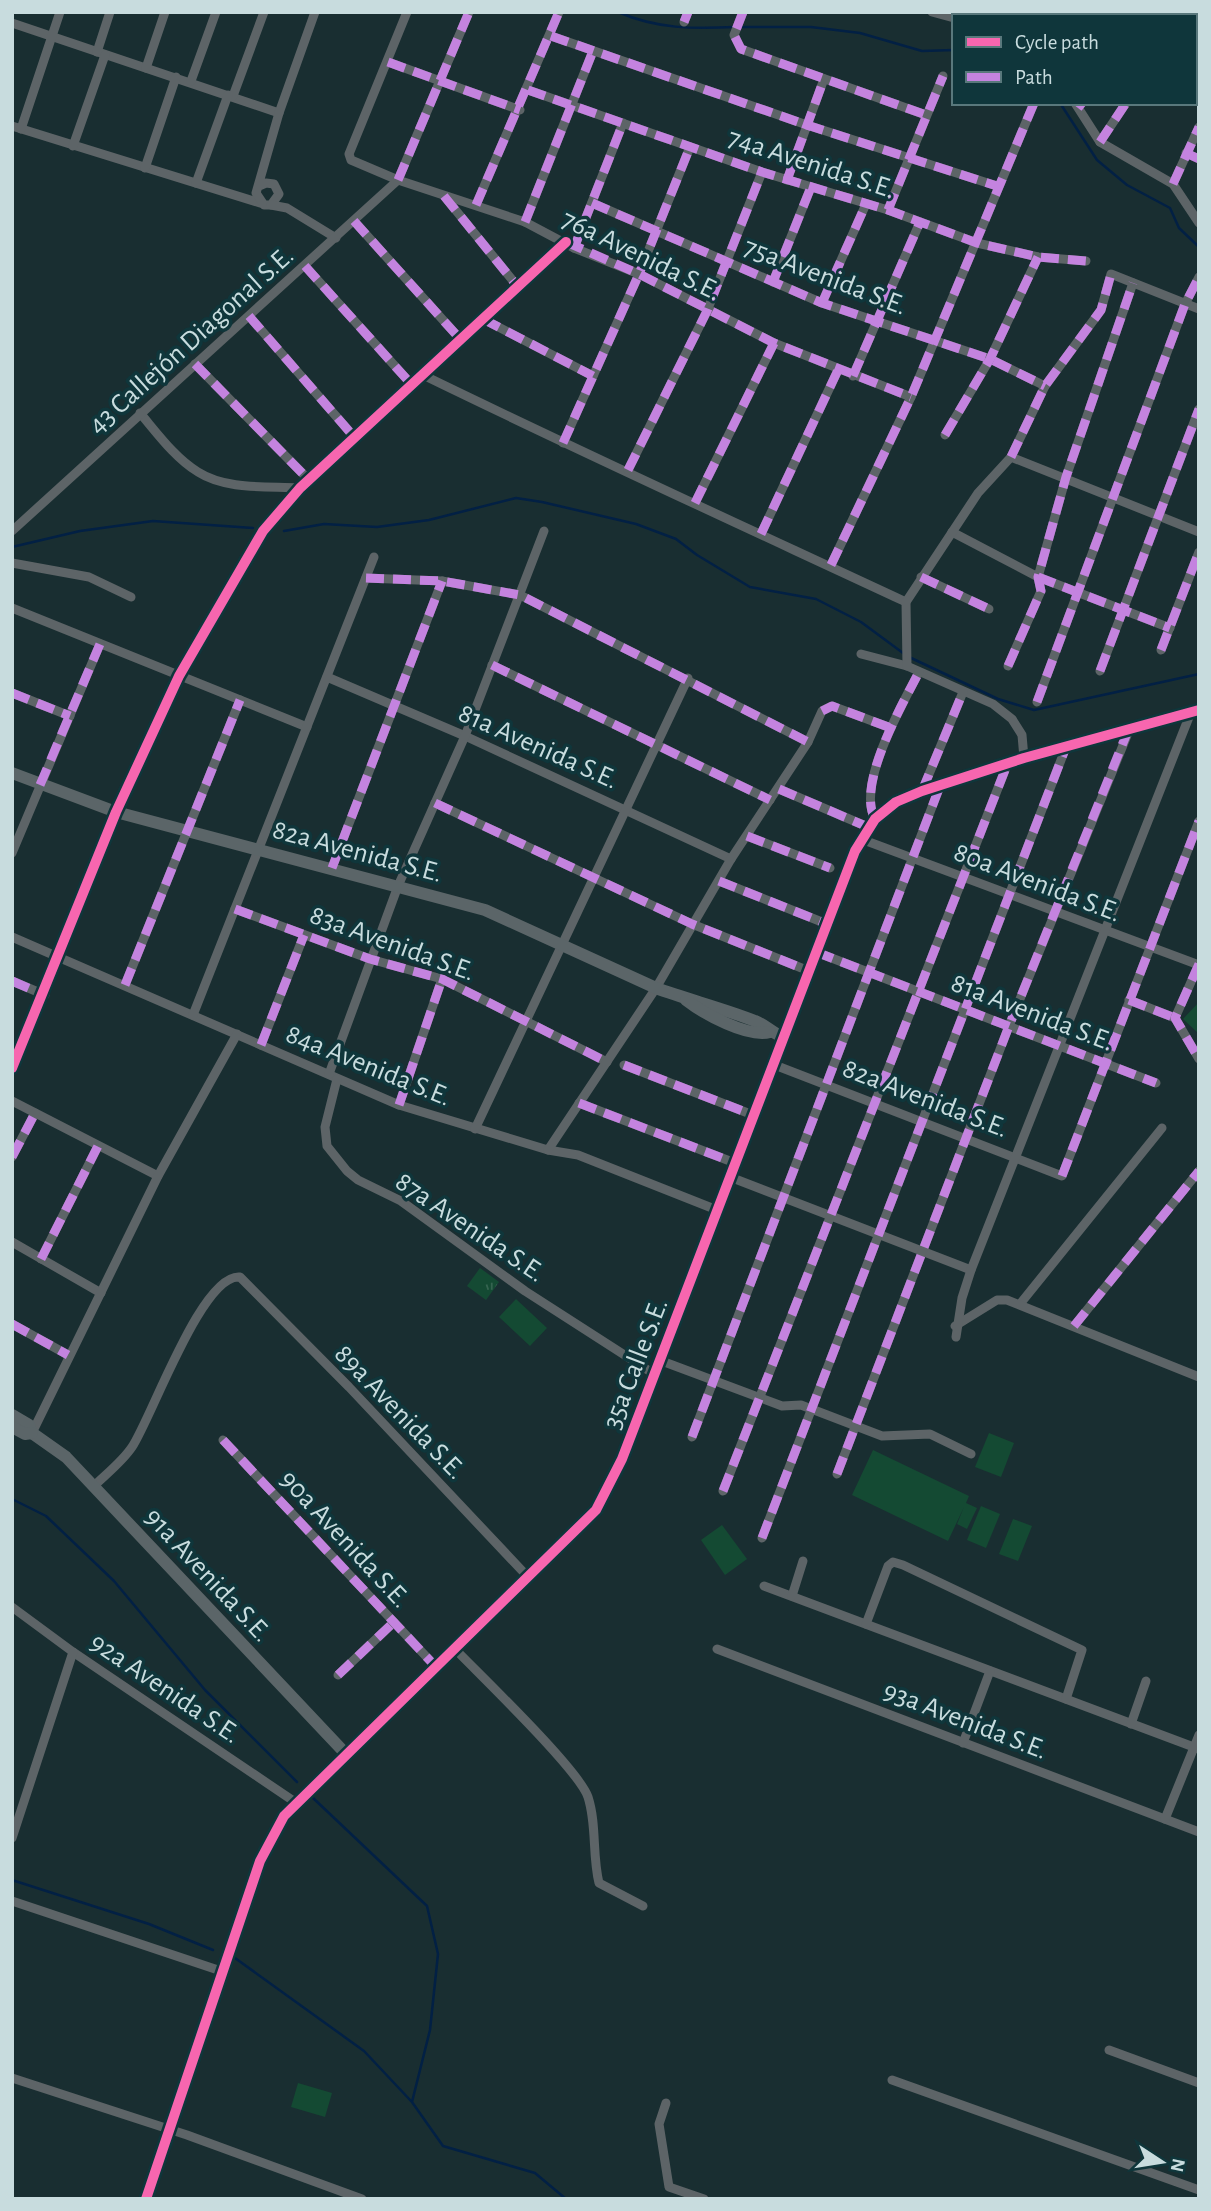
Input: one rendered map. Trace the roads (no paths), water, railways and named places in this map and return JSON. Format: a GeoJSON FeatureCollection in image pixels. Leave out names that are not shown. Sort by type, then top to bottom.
{"type":"FeatureCollection","features":[{"type":"Feature","properties":{"kind":"street"},"geometry":{"type":"LineString","coordinates":[[60,12],[16,128],[260,203],[287,208],[336,238]]}},
{"type":"Feature","properties":{"kind":"street"},"geometry":{"type":"LineString","coordinates":[[73,146],[101,54],[110,12]]}},
{"type":"Feature","properties":{"kind":"street"},"geometry":{"type":"LineString","coordinates":[[146,68],[164,12]]}},
{"type":"Feature","properties":{"kind":"street"},"geometry":{"type":"LineString","coordinates":[[191,81],[216,12]]}},
{"type":"Feature","properties":{"kind":"street"},"geometry":{"type":"LineString","coordinates":[[196,183],[264,12]]}},
{"type":"Feature","properties":{"kind":"street"},"geometry":{"type":"LineString","coordinates":[[260,203],[258,188],[262,168],[316,12]]}},
{"type":"Feature","properties":{"kind":"street"},"geometry":{"type":"LineString","coordinates":[[407,12],[388,62],[520,110]]}},
{"type":"Feature","properties":{"kind":"street"},"geometry":{"type":"LineString","coordinates":[[398,180],[469,12]]}},
{"type":"Feature","properties":{"kind":"street"},"geometry":{"type":"LineString","coordinates":[[476,205],[520,110],[559,12]]}},
{"type":"Feature","properties":{"kind":"street"},"geometry":{"type":"LineString","coordinates":[[684,22],[688,12]]}},
{"type":"Feature","properties":{"kind":"street"},"geometry":{"type":"LineString","coordinates":[[743,12],[734,35],[740,49],[926,115]]}},
{"type":"Feature","properties":{"kind":"street"},"geometry":{"type":"LineString","coordinates":[[932,12],[952,17]]}},
{"type":"Feature","properties":{"kind":"street"},"geometry":{"type":"LineString","coordinates":[[12,23],[191,81],[279,113]]}},
{"type":"Feature","properties":{"kind":"street"},"geometry":{"type":"LineString","coordinates":[[551,36],[807,125],[997,186]]}},
{"type":"Feature","properties":{"kind":"street"},"geometry":{"type":"LineString","coordinates":[[525,222],[593,51]]}},
{"type":"Feature","properties":{"kind":"street","name":"76a Avenida S.E."},"geometry":{"type":"LineString","coordinates":[[388,62],[349,154],[351,160],[398,180],[525,222],[570,245],[639,274],[774,343],[911,397]]}},
{"type":"Feature","properties":{"kind":"street"},"geometry":{"type":"LineString","coordinates":[[888,210],[907,158],[943,76]]}},
{"type":"Feature","properties":{"kind":"street"},"geometry":{"type":"LineString","coordinates":[[145,168],[176,77]]}},
{"type":"Feature","properties":{"kind":"street"},"geometry":{"type":"LineString","coordinates":[[787,180],[824,79]]}},
{"type":"Feature","properties":{"kind":"street","name":"74a Avenida S.E."},"geometry":{"type":"LineString","coordinates":[[528,90],[762,172],[888,210],[977,243],[1038,257],[1086,261]]}},
{"type":"Feature","properties":{"kind":"street"},"geometry":{"type":"LineString","coordinates":[[831,565],[911,397],[1033,105]]}},
{"type":"Feature","properties":{"kind":"street"},"geometry":{"type":"LineString","coordinates":[[1078,105],[1100,142],[1173,184],[1199,223]]}},
{"type":"Feature","properties":{"kind":"street"},"geometry":{"type":"LineString","coordinates":[[1100,142],[1125,105]]}},
{"type":"Feature","properties":{"kind":"street"},"geometry":{"type":"LineString","coordinates":[[12,1068],[45,995],[116,813],[179,676],[262,531],[300,488],[518,287],[570,245],[592,202],[623,123]]}},
{"type":"Feature","properties":{"kind":"street"},"geometry":{"type":"LineString","coordinates":[[1173,184],[1199,127]]}},
{"type":"Feature","properties":{"kind":"street"},"geometry":{"type":"LineString","coordinates":[[562,443],[639,274],[690,147]]}},
{"type":"Feature","properties":{"kind":"street"},"geometry":{"type":"LineString","coordinates":[[1186,153],[1199,159]]}},
{"type":"Feature","properties":{"kind":"street"},"geometry":{"type":"LineString","coordinates":[[262,168],[287,208]]}},
{"type":"Feature","properties":{"kind":"street"},"geometry":{"type":"LineString","coordinates":[[628,470],[707,311],[762,172]]}},
{"type":"Feature","properties":{"kind":"street","name":"43 Callejón Diagonal S.E."},"geometry":{"type":"LineString","coordinates":[[12,531],[398,180]]}},
{"type":"Feature","properties":{"kind":"street"},"geometry":{"type":"LineString","coordinates":[[242,197],[270,183]]}},
{"type":"Feature","properties":{"kind":"street"},"geometry":{"type":"LineString","coordinates":[[773,282],[811,187]]}},
{"type":"Feature","properties":{"kind":"street"},"geometry":{"type":"LineString","coordinates":[[271,205],[279,198],[278,190]]}},
{"type":"Feature","properties":{"kind":"street"},"geometry":{"type":"LineString","coordinates":[[444,196],[518,287]]}},
{"type":"Feature","properties":{"kind":"street","name":"75a Avenida S.E."},"geometry":{"type":"LineString","coordinates":[[592,202],[822,303],[990,359],[1045,386]]}},
{"type":"Feature","properties":{"kind":"street"},"geometry":{"type":"LineString","coordinates":[[822,303],[866,204]]}},
{"type":"Feature","properties":{"kind":"street"},"geometry":{"type":"LineString","coordinates":[[354,221],[461,340]]}},
{"type":"Feature","properties":{"kind":"street"},"geometry":{"type":"LineString","coordinates":[[853,376],[879,322],[920,222]]}},
{"type":"Feature","properties":{"kind":"street"},"geometry":{"type":"LineString","coordinates":[[945,435],[990,359],[1038,257]]}},
{"type":"Feature","properties":{"kind":"street"},"geometry":{"type":"LineString","coordinates":[[305,266],[412,385]]}},
{"type":"Feature","properties":{"kind":"street"},"geometry":{"type":"LineString","coordinates":[[907,666],[906,602],[978,493],[1011,457],[1045,386],[1101,310],[1111,274],[1199,309]]}},
{"type":"Feature","properties":{"kind":"street"},"geometry":{"type":"LineString","coordinates":[[1037,702],[1185,304],[1199,277]]}},
{"type":"Feature","properties":{"kind":"street"},"geometry":{"type":"LineString","coordinates":[[1008,666],[1041,591],[1038,577],[1066,477],[1133,283]]}},
{"type":"Feature","properties":{"kind":"street"},"geometry":{"type":"LineString","coordinates":[[250,316],[355,438]]}},
{"type":"Feature","properties":{"kind":"street"},"geometry":{"type":"LineString","coordinates":[[483,319],[593,376]]}},
{"type":"Feature","properties":{"kind":"street"},"geometry":{"type":"LineString","coordinates":[[695,503],[774,343]]}},
{"type":"Feature","properties":{"kind":"street"},"geometry":{"type":"LineString","coordinates":[[195,364],[309,480]]}},
{"type":"Feature","properties":{"kind":"street"},"geometry":{"type":"LineString","coordinates":[[761,534],[838,370]]}},
{"type":"Feature","properties":{"kind":"street"},"geometry":{"type":"LineString","coordinates":[[423,374],[562,443],[628,470],[906,602]]}},
{"type":"Feature","properties":{"kind":"street"},"geometry":{"type":"LineString","coordinates":[[1100,670],[1197,421],[1199,409]]}},
{"type":"Feature","properties":{"kind":"street"},"geometry":{"type":"LineString","coordinates":[[140,413],[198,472],[235,484],[300,488]]}},
{"type":"Feature","properties":{"kind":"street"},"geometry":{"type":"LineString","coordinates":[[1011,457],[1199,532]]}},
{"type":"Feature","properties":{"kind":"street","name":"87a Avenida S.E."},"geometry":{"type":"LineString","coordinates":[[544,531],[465,736],[398,886],[370,959],[333,1077],[325,1127],[327,1146],[335,1160],[358,1180],[401,1201],[525,1291],[654,1374]]}},
{"type":"Feature","properties":{"kind":"street"},"geometry":{"type":"LineString","coordinates":[[952,532],[1038,577],[1170,628]]}},
{"type":"Feature","properties":{"kind":"street"},"geometry":{"type":"LineString","coordinates":[[1161,650],[1199,552]]}},
{"type":"Feature","properties":{"kind":"street"},"geometry":{"type":"LineString","coordinates":[[193,1015],[374,557]]}},
{"type":"Feature","properties":{"kind":"street"},"geometry":{"type":"LineString","coordinates":[[12,564],[89,577],[131,597]]}},
{"type":"Feature","properties":{"kind":"street"},"geometry":{"type":"LineString","coordinates":[[366,578],[442,581],[520,594],[808,742]]}},
{"type":"Feature","properties":{"kind":"street"},"geometry":{"type":"LineString","coordinates":[[921,578],[989,609]]}},
{"type":"Feature","properties":{"kind":"street"},"geometry":{"type":"LineString","coordinates":[[332,869],[442,581]]}},
{"type":"Feature","properties":{"kind":"street"},"geometry":{"type":"LineString","coordinates":[[12,608],[307,727]]}},
{"type":"Feature","properties":{"kind":"street"},"geometry":{"type":"LineString","coordinates":[[12,853],[100,644]]}},
{"type":"Feature","properties":{"kind":"street"},"geometry":{"type":"LineString","coordinates":[[861,654],[907,666],[993,704],[1012,719],[1022,735],[1024,758]]}},
{"type":"Feature","properties":{"kind":"street"},"geometry":{"type":"LineString","coordinates":[[492,665],[770,800]]}},
{"type":"Feature","properties":{"kind":"street"},"geometry":{"type":"LineString","coordinates":[[868,828],[869,792],[891,728],[919,672]]}},
{"type":"Feature","properties":{"kind":"street","name":"81a Avenida S.E."},"geometry":{"type":"LineString","coordinates":[[327,677],[465,736],[731,859]]}},
{"type":"Feature","properties":{"kind":"street"},"geometry":{"type":"LineString","coordinates":[[475,1129],[688,678]]}},
{"type":"Feature","properties":{"kind":"street"},"geometry":{"type":"LineString","coordinates":[[922,791],[963,692]]}},
{"type":"Feature","properties":{"kind":"street"},"geometry":{"type":"LineString","coordinates":[[12,693],[70,716]]}},
{"type":"Feature","properties":{"kind":"street"},"geometry":{"type":"LineString","coordinates":[[125,985],[240,700]]}},
{"type":"Feature","properties":{"kind":"street"},"geometry":{"type":"LineString","coordinates":[[548,1150],[656,988],[731,859],[808,742],[822,710],[832,706],[891,728]]}},
{"type":"Feature","properties":{"kind":"street"},"geometry":{"type":"LineString","coordinates":[[868,828],[897,802],[922,791],[1024,758],[1195,711]]}},
{"type":"Feature","properties":{"kind":"street"},"geometry":{"type":"LineString","coordinates":[[956,1337],[955,1326],[971,1270],[1057,1045],[1195,711]]}},
{"type":"Feature","properties":{"kind":"street"},"geometry":{"type":"LineString","coordinates":[[837,1475],[1009,1027],[1130,728]]}},
{"type":"Feature","properties":{"kind":"street"},"geometry":{"type":"LineString","coordinates":[[762,1538],[1066,747]]}},
{"type":"Feature","properties":{"kind":"street"},"geometry":{"type":"LineString","coordinates":[[723,1491],[1007,765]]}},
{"type":"Feature","properties":{"kind":"street","name":"82a Avenida S.E."},"geometry":{"type":"LineString","coordinates":[[12,774],[116,813],[485,910],[683,998],[702,1013],[759,1035],[769,1032],[783,1037]]}},
{"type":"Feature","properties":{"kind":"street"},"geometry":{"type":"LineString","coordinates":[[692,1437],[940,786]]}},
{"type":"Feature","properties":{"kind":"street","name":"80a Avenida S.E."},"geometry":{"type":"LineString","coordinates":[[779,789],[868,828],[914,858],[1199,965]]}},
{"type":"Feature","properties":{"kind":"street"},"geometry":{"type":"LineString","coordinates":[[435,803],[692,924],[809,971]]}},
{"type":"Feature","properties":{"kind":"street"},"geometry":{"type":"LineString","coordinates":[[1105,1063],[1199,821]]}},
{"type":"Feature","properties":{"kind":"street","name":"35a Calle S.E."},"geometry":{"type":"LineString","coordinates":[[146,2199],[221,1971],[269,1839],[295,1802],[596,1510],[618,1469],[816,952],[868,828]]}},
{"type":"Feature","properties":{"kind":"street"},"geometry":{"type":"LineString","coordinates":[[747,836],[830,869]]}},
{"type":"Feature","properties":{"kind":"street"},"geometry":{"type":"LineString","coordinates":[[719,881],[827,924]]}},
{"type":"Feature","properties":{"kind":"street","name":"83a Avenida S.E."},"geometry":{"type":"LineString","coordinates":[[235,909],[370,959],[442,979],[607,1062]]}},
{"type":"Feature","properties":{"kind":"street"},"geometry":{"type":"LineString","coordinates":[[261,1045],[304,935]]}},
{"type":"Feature","properties":{"kind":"street","name":"84a Avenida S.E."},"geometry":{"type":"LineString","coordinates":[[12,937],[399,1105],[548,1150],[578,1155],[717,1210]]}},
{"type":"Feature","properties":{"kind":"street","name":"81a Avenida S.E."},"geometry":{"type":"LineString","coordinates":[[816,952],[1156,1083]]}},
{"type":"Feature","properties":{"kind":"street"},"geometry":{"type":"LineString","coordinates":[[1175,1018],[1199,965]]}},
{"type":"Feature","properties":{"kind":"street"},"geometry":{"type":"LineString","coordinates":[[399,1105],[442,979]]}},
{"type":"Feature","properties":{"kind":"street"},"geometry":{"type":"LineString","coordinates":[[12,981],[45,995]]}},
{"type":"Feature","properties":{"kind":"street"},"geometry":{"type":"LineString","coordinates":[[1129,1000],[1175,1018],[1199,1059]]}},
{"type":"Feature","properties":{"kind":"street"},"geometry":{"type":"LineString","coordinates":[[32,1433],[158,1176],[237,1034]]}},
{"type":"Feature","properties":{"kind":"street"},"geometry":{"type":"LineString","coordinates":[[12,1040],[24,1045]]}},
{"type":"Feature","properties":{"kind":"street","name":"82a Avenida S.E."},"geometry":{"type":"LineString","coordinates":[[772,1065],[1062,1176],[1105,1063]]}},
{"type":"Feature","properties":{"kind":"street"},"geometry":{"type":"LineString","coordinates":[[624,1065],[753,1115]]}},
{"type":"Feature","properties":{"kind":"street"},"geometry":{"type":"LineString","coordinates":[[12,1101],[158,1176]]}},
{"type":"Feature","properties":{"kind":"street"},"geometry":{"type":"LineString","coordinates":[[579,1103],[736,1163]]}},
{"type":"Feature","properties":{"kind":"street"},"geometry":{"type":"LineString","coordinates":[[12,1157],[35,1114]]}},
{"type":"Feature","properties":{"kind":"street"},"geometry":{"type":"LineString","coordinates":[[1020,1304],[1162,1128]]}},
{"type":"Feature","properties":{"kind":"street"},"geometry":{"type":"LineString","coordinates":[[41,1259],[98,1146]]}},
{"type":"Feature","properties":{"kind":"street"},"geometry":{"type":"LineString","coordinates":[[1074,1326],[1199,1171]]}},
{"type":"Feature","properties":{"kind":"street"},"geometry":{"type":"LineString","coordinates":[[730,1177],[971,1270]]}},
{"type":"Feature","properties":{"kind":"street"},"geometry":{"type":"LineString","coordinates":[[12,1242],[101,1293]]}},
{"type":"Feature","properties":{"kind":"street","name":"89a Avenida S.E."},"geometry":{"type":"LineString","coordinates":[[94,1486],[133,1446],[204,1303],[228,1279],[240,1277],[349,1387],[528,1577]]}},
{"type":"Feature","properties":{"kind":"street"},"geometry":{"type":"LineString","coordinates":[[955,1326],[997,1300],[1020,1304],[1199,1377]]}},
{"type":"Feature","properties":{"kind":"street"},"geometry":{"type":"LineString","coordinates":[[12,1324],[68,1355]]}},
{"type":"Feature","properties":{"kind":"street"},"geometry":{"type":"LineString","coordinates":[[659,1360],[782,1406],[790,1404],[811,1409],[882,1436],[930,1434],[971,1454]]}},
{"type":"Feature","properties":{"kind":"street","name":"91a Avenida S.E."},"geometry":{"type":"LineString","coordinates":[[12,1415],[29,1425],[32,1433],[66,1457],[345,1753]]}},
{"type":"Feature","properties":{"kind":"street","name":"91a Avenida S.E."},"geometry":{"type":"LineString","coordinates":[[12,1427],[25,1434],[32,1433]]}},
{"type":"Feature","properties":{"kind":"street","name":"90a Avenida S.E."},"geometry":{"type":"LineString","coordinates":[[223,1440],[436,1667]]}},
{"type":"Feature","properties":{"kind":"street"},"geometry":{"type":"LineString","coordinates":[[792,1596],[803,1561]]}},
{"type":"Feature","properties":{"kind":"street"},"geometry":{"type":"LineString","coordinates":[[866,1624],[888,1566],[893,1562],[903,1565],[1082,1650],[1066,1699]]}},
{"type":"Feature","properties":{"kind":"street"},"geometry":{"type":"LineString","coordinates":[[764,1586],[1196,1748]]}},
{"type":"Feature","properties":{"kind":"street","name":"92a Avenida S.E."},"geometry":{"type":"LineString","coordinates":[[12,1607],[73,1652],[295,1802]]}},
{"type":"Feature","properties":{"kind":"street"},"geometry":{"type":"LineString","coordinates":[[338,1675],[394,1622]]}},
{"type":"Feature","properties":{"kind":"street"},"geometry":{"type":"LineString","coordinates":[[455,1649],[564,1765],[587,1794],[596,1837],[599,1883],[603,1888],[643,1906]]}},
{"type":"Feature","properties":{"kind":"street","name":"93a Avenida S.E."},"geometry":{"type":"LineString","coordinates":[[717,1649],[1199,1832]]}},
{"type":"Feature","properties":{"kind":"street"},"geometry":{"type":"LineString","coordinates":[[12,1838],[73,1652]]}},
{"type":"Feature","properties":{"kind":"street"},"geometry":{"type":"LineString","coordinates":[[964,1742],[990,1671]]}},
{"type":"Feature","properties":{"kind":"street"},"geometry":{"type":"LineString","coordinates":[[1131,1724],[1146,1681]]}},
{"type":"Feature","properties":{"kind":"street"},"geometry":{"type":"LineString","coordinates":[[1165,1819],[1199,1735]]}},
{"type":"Feature","properties":{"kind":"street"},"geometry":{"type":"LineString","coordinates":[[12,1901],[221,1971]]}},
{"type":"Feature","properties":{"kind":"street"},"geometry":{"type":"LineString","coordinates":[[1109,2050],[1199,2083]]}},
{"type":"Feature","properties":{"kind":"street"},"geometry":{"type":"LineString","coordinates":[[12,2078],[170,2130],[362,2199]]}},
{"type":"Feature","properties":{"kind":"street"},"geometry":{"type":"LineString","coordinates":[[892,2080],[1199,2190]]}},
{"type":"Feature","properties":{"kind":"street"},"geometry":{"type":"LineString","coordinates":[[666,2103],[659,2124],[669,2187],[704,2199]]}},
{"type":"Feature","properties":{"kind":"waterway"},"geometry":{"type":"LineString","coordinates":[[618,12],[647,22],[675,27],[735,27]]}},
{"type":"Feature","properties":{"kind":"waterway"},"geometry":{"type":"LineString","coordinates":[[742,27],[811,27],[860,33],[922,51],[952,50]]}},
{"type":"Feature","properties":{"kind":"waterway"},"geometry":{"type":"LineString","coordinates":[[1061,105],[1097,160],[1127,185],[1170,208],[1179,228],[1199,247]]}},
{"type":"Feature","properties":{"kind":"waterway"},"geometry":{"type":"LineString","coordinates":[[284,531],[324,524],[377,527],[429,520],[516,498],[542,502],[636,524],[676,539],[750,587],[816,599],[861,622],[903,653]]}},
{"type":"Feature","properties":{"kind":"waterway"},"geometry":{"type":"LineString","coordinates":[[12,547],[80,531],[153,521],[253,528]]}},
{"type":"Feature","properties":{"kind":"waterway"},"geometry":{"type":"LineString","coordinates":[[909,657],[998,699],[1034,710],[1199,674]]}},
{"type":"Feature","properties":{"kind":"waterway"},"geometry":{"type":"LineString","coordinates":[[12,1499],[46,1516],[114,1581],[205,1690],[297,1782]]}},
{"type":"Feature","properties":{"kind":"waterway"},"geometry":{"type":"LineString","coordinates":[[312,1797],[427,1906],[438,1954],[430,2030],[412,2102],[443,2146],[535,2173],[566,2199]]}},
{"type":"Feature","properties":{"kind":"waterway"},"geometry":{"type":"LineString","coordinates":[[12,1880],[149,1924],[213,1950]]}},
{"type":"Feature","properties":{"kind":"waterway"},"geometry":{"type":"LineString","coordinates":[[235,1958],[364,2051],[411,2101]]}}]}
